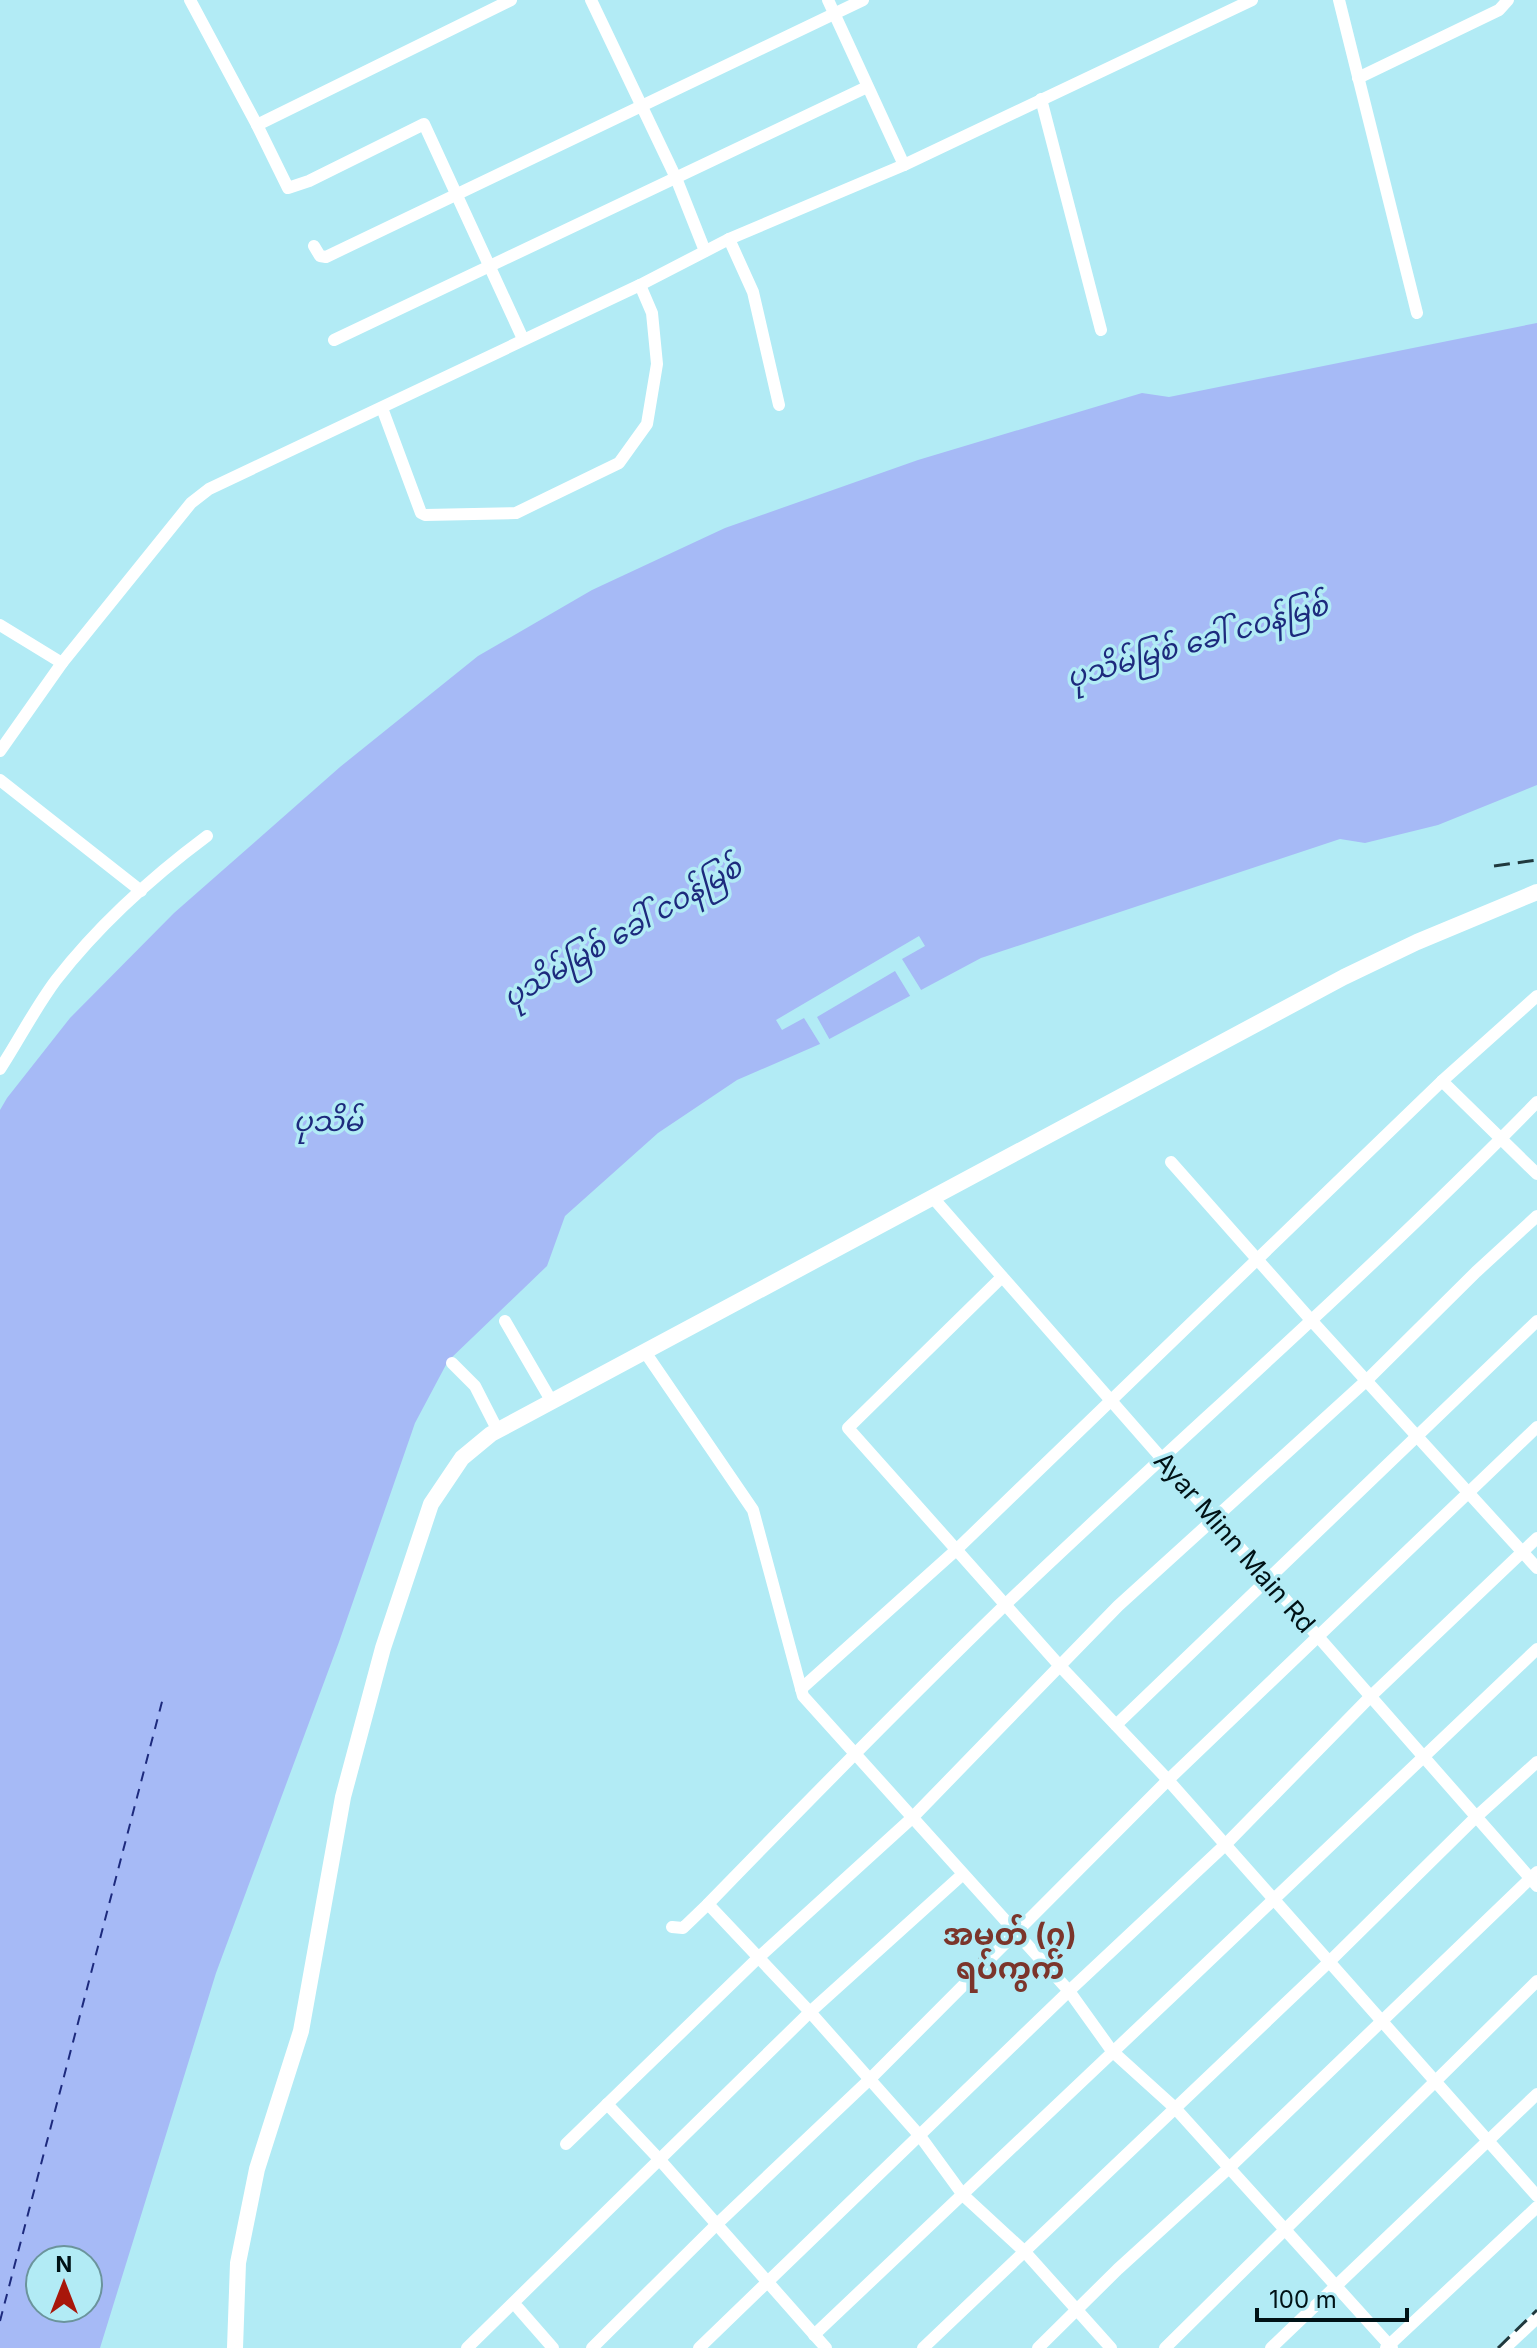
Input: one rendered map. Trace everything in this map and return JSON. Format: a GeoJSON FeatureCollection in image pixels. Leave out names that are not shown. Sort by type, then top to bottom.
{"type":"FeatureCollection","features":[{"type":"Feature","properties":{"kind":"street"},"geometry":{"type":"LineString","coordinates":[[190,0],[288,188],[322,175],[424,124],[523,339]]}},
{"type":"Feature","properties":{"kind":"street"},"geometry":{"type":"LineString","coordinates":[[257,125],[511,0]]}},
{"type":"Feature","properties":{"kind":"street"},"geometry":{"type":"LineString","coordinates":[[591,0],[676,178],[705,251]]}},
{"type":"Feature","properties":{"kind":"street"},"geometry":{"type":"LineString","coordinates":[[828,0],[904,165]]}},
{"type":"Feature","properties":{"kind":"street"},"geometry":{"type":"LineString","coordinates":[[314,246],[320,256],[326,257],[863,0]]}},
{"type":"Feature","properties":{"kind":"street"},"geometry":{"type":"LineString","coordinates":[[0,751],[62,663],[191,503],[209,489],[243,470],[382,408],[640,285],[729,239],[904,165],[1252,0]]}},
{"type":"Feature","properties":{"kind":"street"},"geometry":{"type":"LineString","coordinates":[[1339,0],[1417,313]]}},
{"type":"Feature","properties":{"kind":"street"},"geometry":{"type":"LineString","coordinates":[[1358,78],[1499,10],[1508,0]]}},
{"type":"Feature","properties":{"kind":"street"},"geometry":{"type":"LineString","coordinates":[[334,340],[867,87]]}},
{"type":"Feature","properties":{"kind":"street"},"geometry":{"type":"LineString","coordinates":[[1041,99],[1101,330]]}},
{"type":"Feature","properties":{"kind":"street"},"geometry":{"type":"LineString","coordinates":[[729,239],[753,292],[779,405]]}},
{"type":"Feature","properties":{"kind":"street"},"geometry":{"type":"LineString","coordinates":[[382,408],[421,513],[516,513],[619,463],[647,424],[657,364],[652,313],[640,285]]}},
{"type":"Feature","properties":{"kind":"street"},"geometry":{"type":"LineString","coordinates":[[0,625],[62,663]]}},
{"type":"Feature","properties":{"kind":"street"},"geometry":{"type":"LineString","coordinates":[[0,780],[141,891]]}},
{"type":"Feature","properties":{"kind":"street"},"geometry":{"type":"LineString","coordinates":[[0,1069],[54,982],[141,891],[207,836]]}},
{"type":"Feature","properties":{"kind":"street"},"geometry":{"type":"LineString","coordinates":[[235,2348],[238,2263],[257,2169],[301,2031],[343,1797],[383,1648],[431,1504],[462,1458],[498,1431],[1344,977],[1537,892]]}},
{"type":"Feature","properties":{"kind":"street"},"geometry":{"type":"LineString","coordinates":[[801,1689],[955,1551],[1442,1081],[1537,996]]}},
{"type":"Feature","properties":{"kind":"street"},"geometry":{"type":"LineString","coordinates":[[1442,1081],[1537,1174]]}},
{"type":"Feature","properties":{"kind":"street"},"geometry":{"type":"LineString","coordinates":[[672,1927],[683,1928],[1006,1605],[1311,1320],[1537,1102]]}},
{"type":"Feature","properties":{"kind":"street"},"geometry":{"type":"LineString","coordinates":[[1171,1162],[1537,1568]]}},
{"type":"Feature","properties":{"kind":"street","name":"Ayar Minn Main Rd"},"geometry":{"type":"LineString","coordinates":[[934,1199],[1476,1817],[1535,1879]]}},
{"type":"Feature","properties":{"kind":"street"},"geometry":{"type":"LineString","coordinates":[[566,2144],[758,1958],[912,1818],[1118,1606],[1367,1380],[1537,1216]]}},
{"type":"Feature","properties":{"kind":"street"},"geometry":{"type":"LineString","coordinates":[[1002,1277],[848,1428],[955,1551],[1168,1780],[1537,2196]]}},
{"type":"Feature","properties":{"kind":"street"},"geometry":{"type":"LineString","coordinates":[[505,1321],[552,1402]]}},
{"type":"Feature","properties":{"kind":"street"},"geometry":{"type":"LineString","coordinates":[[1116,1725],[1537,1321]]}},
{"type":"Feature","properties":{"kind":"street"},"geometry":{"type":"LineString","coordinates":[[645,1352],[753,1510],[803,1696],[1069,1991],[1112,2051],[1175,2108],[1389,2347],[1537,2207]]}},
{"type":"Feature","properties":{"kind":"street"},"geometry":{"type":"LineString","coordinates":[[452,1363],[475,1386],[498,1431]]}},
{"type":"Feature","properties":{"kind":"street"},"geometry":{"type":"LineString","coordinates":[[592,2348],[870,2079],[1168,1780],[1537,1427]]}},
{"type":"Feature","properties":{"kind":"street"},"geometry":{"type":"LineString","coordinates":[[699,2348],[1225,1845],[1371,1696],[1537,1538]]}},
{"type":"Feature","properties":{"kind":"street"},"geometry":{"type":"LineString","coordinates":[[607,2104],[717,2224],[819,2343],[963,2195],[1537,1649]]}},
{"type":"Feature","properties":{"kind":"street"},"geometry":{"type":"LineString","coordinates":[[923,2348],[1537,1762]]}},
{"type":"Feature","properties":{"kind":"street"},"geometry":{"type":"LineString","coordinates":[[467,2348],[810,2012],[963,1874]]}},
{"type":"Feature","properties":{"kind":"street"},"geometry":{"type":"LineString","coordinates":[[1038,2348],[1118,2269],[1535,1879]]}},
{"type":"Feature","properties":{"kind":"street"},"geometry":{"type":"LineString","coordinates":[[708,1904],[810,2012],[920,2136],[963,2195],[1025,2252],[1111,2348]]}},
{"type":"Feature","properties":{"kind":"street"},"geometry":{"type":"LineString","coordinates":[[1165,2348],[1537,1981]]}},
{"type":"Feature","properties":{"kind":"street"},"geometry":{"type":"LineString","coordinates":[[1271,2348],[1537,2094]]}},
{"type":"Feature","properties":{"kind":"street"},"geometry":{"type":"LineString","coordinates":[[518,2308],[553,2348]]}},
{"type":"Feature","properties":{"kind":"street"},"geometry":{"type":"LineString","coordinates":[[1505,2348],[1537,2318]]}},
{"type":"Feature","properties":{"kind":"water","name":"ပုသိမ်"},"geometry":{"type":"Polygon","coordinates":[[[1537,323],[1537,785],[1438,825],[1365,843],[1340,839],[981,958],[820,1044],[737,1080],[658,1133],[565,1216],[547,1266],[448,1361],[415,1423],[339,1642],[216,1973],[100,2348],[0,2348],[0,1110],[7,1098],[70,1018],[174,913],[340,767],[478,656],[592,590],[725,528],[918,460],[1142,393],[1169,397],[1537,323]]]}},
{"type":"Feature","properties":{"kind":"pier"},"geometry":{"type":"Polygon","coordinates":[[[919,936],[925,946],[902,959],[923,993],[912,999],[895,971],[817,1017],[831,1042],[822,1047],[804,1018],[782,1030],[776,1020],[919,936]]]}},
{"type":"Feature","properties":{"kind":"ferry route"},"geometry":{"type":"LineString","coordinates":[[0,2321],[163,1698]]}},
{"type":"Feature","properties":{"kind":"railway"},"geometry":{"type":"LineString","coordinates":[[1494,866],[1537,860]]}},
{"type":"Feature","properties":{"kind":"railway"},"geometry":{"type":"LineString","coordinates":[[1498,2348],[1537,2310]]}},
{"type":"Feature","properties":{"kind":"district","name":"အမှတ် (၇) ရပ်ကွက်"},"geometry":{"type":"Point","coordinates":[1010,1951]}},
{"type":"Feature","properties":{"kind":"water label","name":"ပုသိမ်မြစ် ခေါ် ငဝန်မြစ်"},"geometry":{"type":"Point","coordinates":[1197,641]}},
{"type":"Feature","properties":{"kind":"water label","name":"ပုသိမ်မြစ် ခေါ် ငဝန်မြစ်"},"geometry":{"type":"Point","coordinates":[622,932]}}]}
